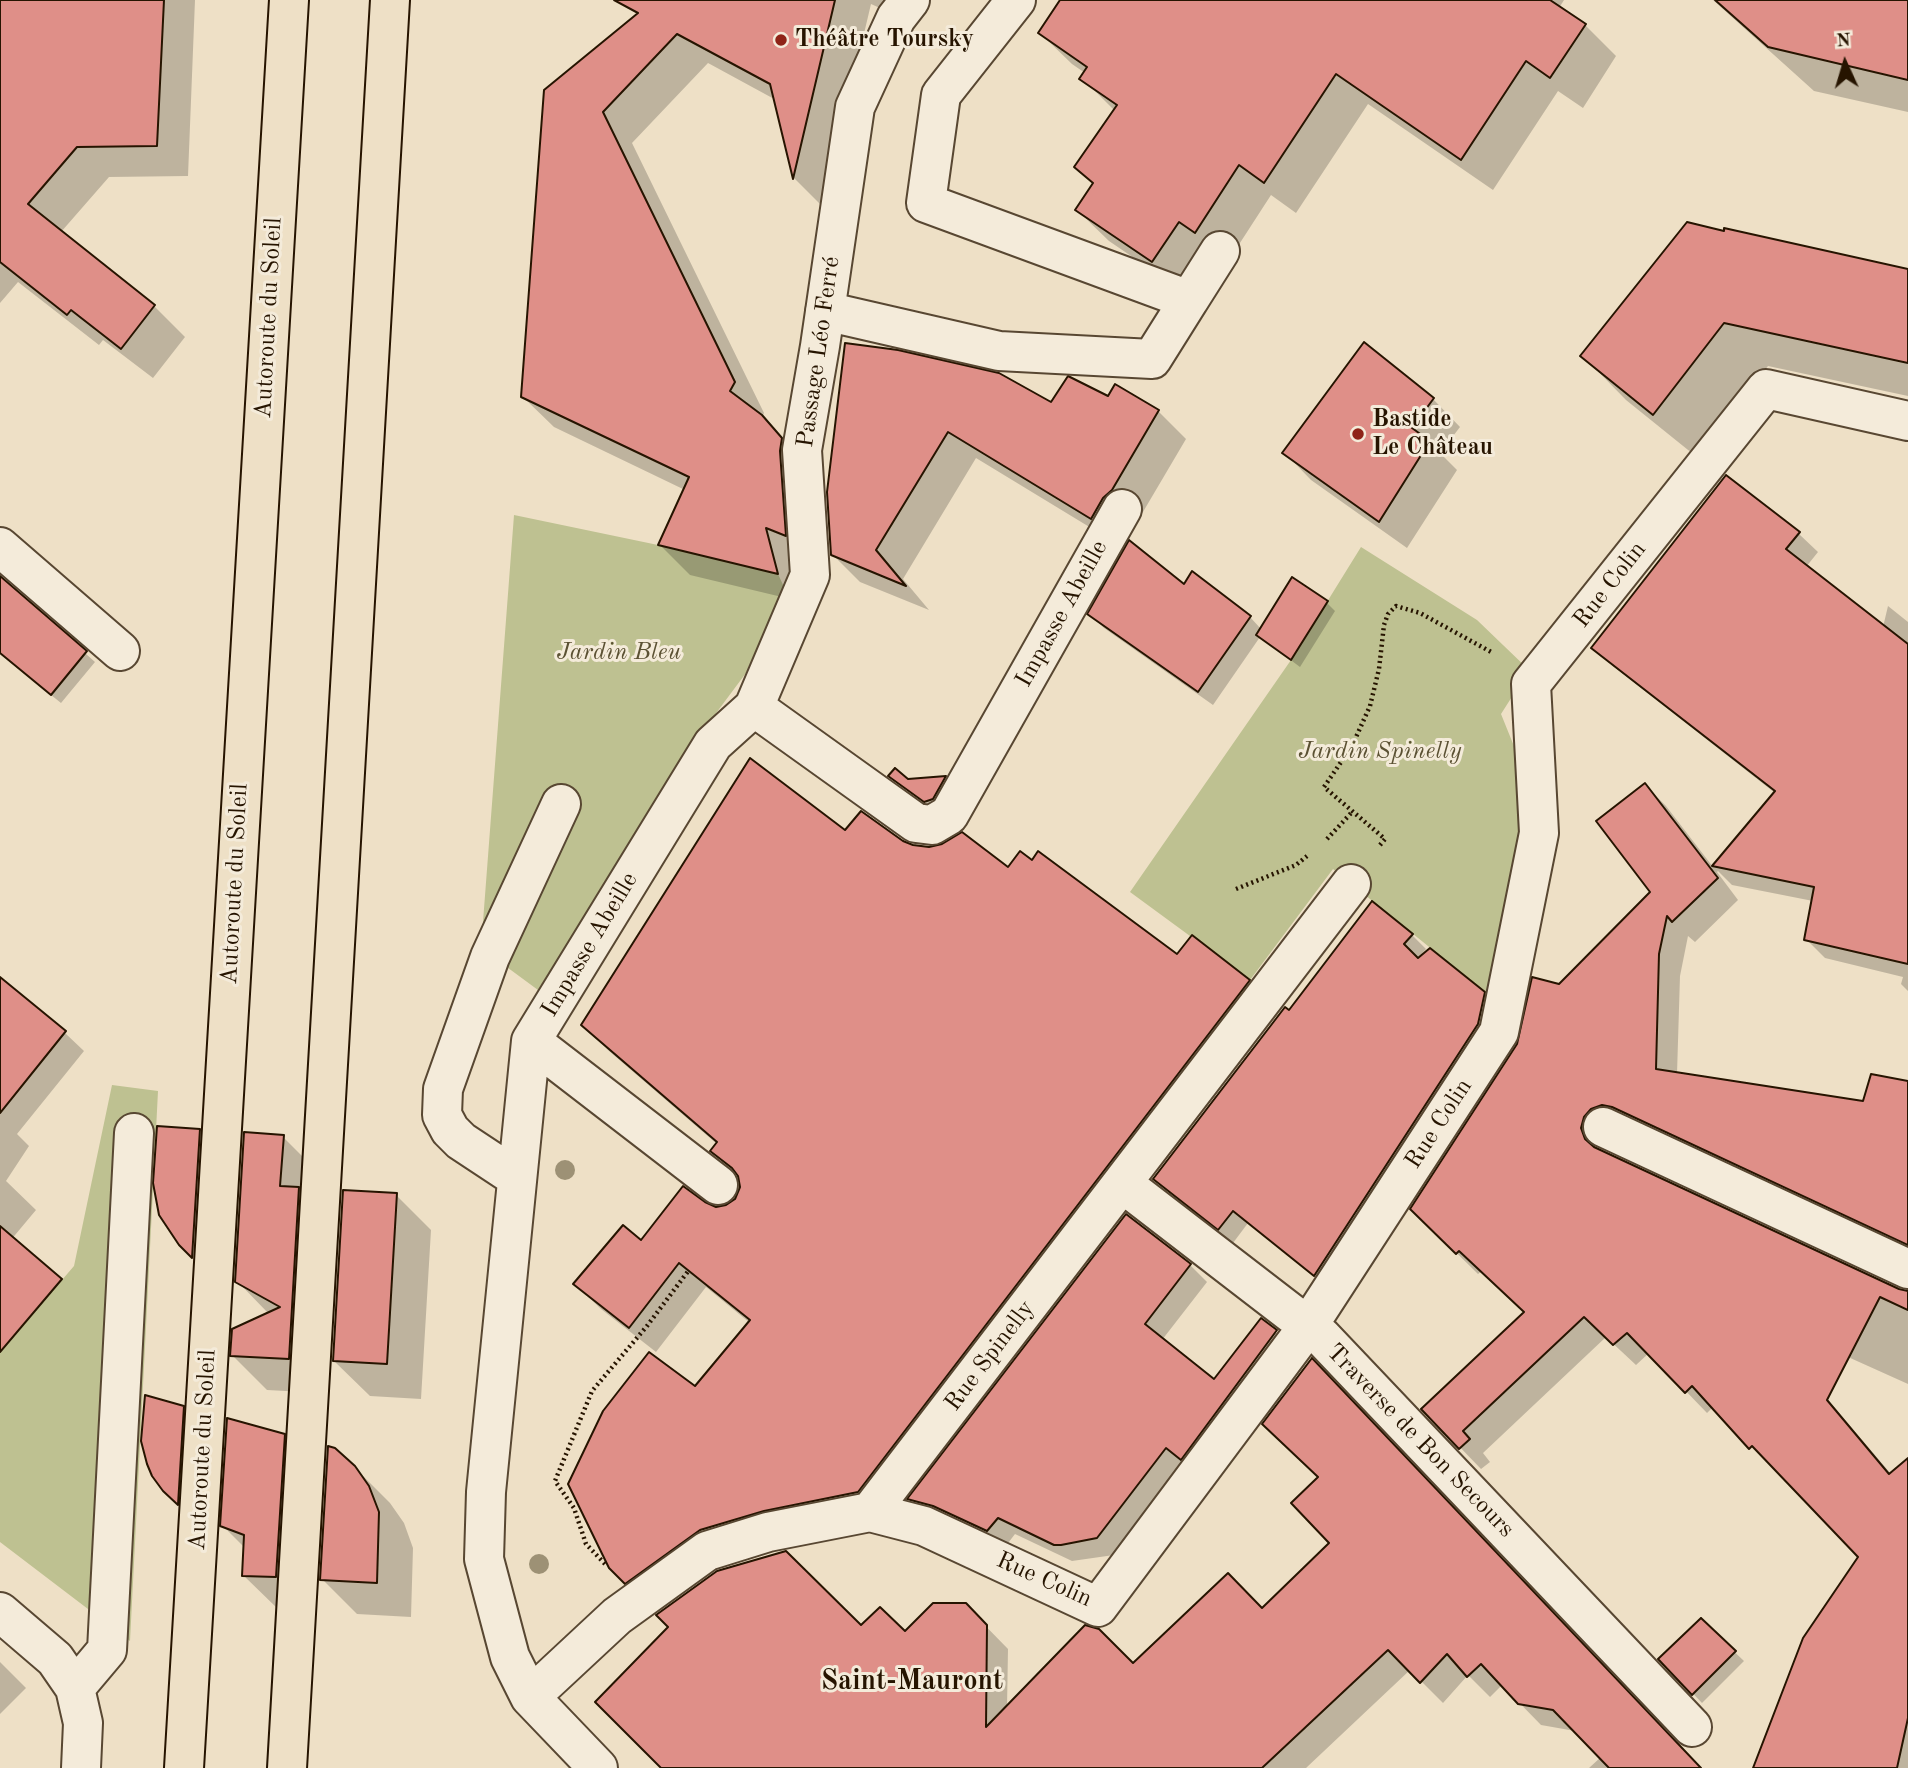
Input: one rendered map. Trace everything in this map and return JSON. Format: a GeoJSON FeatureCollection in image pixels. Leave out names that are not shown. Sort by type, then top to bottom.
{"type":"FeatureCollection","features":[{"type":"Feature","properties":{"kind":"highway","name":"Autoroute du Soleil"},"geometry":{"type":"LineString","coordinates":[[184,1768],[289,0]]}},
{"type":"Feature","properties":{"kind":"highway"},"geometry":{"type":"LineString","coordinates":[[288,1768],[390,0]]}},
{"type":"Feature","properties":{"kind":"street","name":"Passage Léo Ferré"},"geometry":{"type":"LineString","coordinates":[[760,693],[810,575],[802,450],[823,328],[855,107],[895,18],[910,0]]}},
{"type":"Feature","properties":{"kind":"street"},"geometry":{"type":"LineString","coordinates":[[1016,0],[941,95],[926,203],[1189,300]]}},
{"type":"Feature","properties":{"kind":"street"},"geometry":{"type":"LineString","coordinates":[[823,328],[999,351],[1152,359],[1220,251]]}},
{"type":"Feature","properties":{"kind":"street","name":"Rue Colin"},"geometry":{"type":"LineString","coordinates":[[870,1512],[925,1526],[1098,1607],[1308,1326],[1499,1032],[1539,833],[1531,684],[1766,389],[1908,421]]}},
{"type":"Feature","properties":{"kind":"street","name":"Impasse Abeille"},"geometry":{"type":"LineString","coordinates":[[597,1768],[530,1697],[510,1657],[484,1559],[486,1492],[531,1041],[713,744],[760,693],[916,823],[932,825],[948,815],[1122,509]]}},
{"type":"Feature","properties":{"kind":"street"},"geometry":{"type":"LineString","coordinates":[[0,547],[120,651]]}},
{"type":"Feature","properties":{"kind":"street"},"geometry":{"type":"LineString","coordinates":[[517,1178],[461,1141],[450,1130],[442,1115],[443,1089],[490,957],[561,804]]}},
{"type":"Feature","properties":{"kind":"street","name":"Rue Spinelly"},"geometry":{"type":"LineString","coordinates":[[870,1512],[1351,884]]}},
{"type":"Feature","properties":{"kind":"street"},"geometry":{"type":"LineString","coordinates":[[531,1041],[718,1185]]}},
{"type":"Feature","properties":{"kind":"street"},"geometry":{"type":"LineString","coordinates":[[1603,1127],[1908,1269]]}},
{"type":"Feature","properties":{"kind":"street"},"geometry":{"type":"LineString","coordinates":[[75,1688],[107,1650],[134,1133]]}},
{"type":"Feature","properties":{"kind":"street","name":"Traverse de Bon Secours"},"geometry":{"type":"LineString","coordinates":[[1122,1183],[1322,1337],[1692,1727]]}},
{"type":"Feature","properties":{"kind":"street"},"geometry":{"type":"LineString","coordinates":[[530,1697],[617,1616],[707,1550],[768,1532],[870,1512]]}},
{"type":"Feature","properties":{"kind":"street"},"geometry":{"type":"LineString","coordinates":[[0,1612],[55,1659],[75,1688],[83,1723],[81,1768]]}},
{"type":"Feature","properties":{"kind":"path"},"geometry":{"type":"LineString","coordinates":[[1351,884],[1385,839],[1324,787],[1352,746],[1370,706],[1388,614],[1396,606],[1420,613],[1504,660],[1531,684]]}},
{"type":"Feature","properties":{"kind":"path"},"geometry":{"type":"LineString","coordinates":[[1322,845],[1353,811]]}},
{"type":"Feature","properties":{"kind":"path"},"geometry":{"type":"LineString","coordinates":[[1236,889],[1296,865],[1313,852]]}},
{"type":"Feature","properties":{"kind":"path"},"geometry":{"type":"LineString","coordinates":[[617,1616],[606,1564],[586,1544],[574,1508],[555,1481],[592,1391],[647,1326],[689,1270]]}},
{"type":"Feature","properties":{"kind":"green space","name":"Jardin Bleu"},"geometry":{"type":"Polygon","coordinates":[[[514,515],[658,545],[778,574],[784,587],[746,673],[702,732],[538,990],[481,948],[514,515]]]}},
{"type":"Feature","properties":{"kind":"green space","name":"Jardin Spinelly"},"geometry":{"type":"Polygon","coordinates":[[[1361,547],[1477,620],[1529,670],[1501,714],[1522,766],[1529,820],[1497,1002],[1333,869],[1250,980],[1130,892],[1291,660],[1361,547]]]}},
{"type":"Feature","properties":{"kind":"green space"},"geometry":{"type":"Polygon","coordinates":[[[112,1085],[158,1091],[130,1641],[0,1542],[0,1352],[74,1266],[112,1085]]]}},
{"type":"Feature","properties":{"kind":"building"},"geometry":{"type":"Polygon","coordinates":[[[0,0],[164,0],[157,146],[77,147],[28,204],[155,305],[121,349],[71,310],[67,315],[0,262],[0,0]]]}},
{"type":"Feature","properties":{"kind":"building"},"geometry":{"type":"Polygon","coordinates":[[[614,0],[835,0],[793,179],[770,84],[677,34],[603,112],[735,382],[730,391],[762,415],[782,438],[780,451],[786,536],[766,528],[778,574],[658,545],[689,477],[521,397],[544,90],[638,13],[614,0]]]}},
{"type":"Feature","properties":{"kind":"building"},"geometry":{"type":"Polygon","coordinates":[[[1060,0],[1550,0],[1586,24],[1550,78],[1526,61],[1461,160],[1336,74],[1264,183],[1239,165],[1195,233],[1179,222],[1152,262],[1075,210],[1093,183],[1074,167],[1117,105],[1079,79],[1087,67],[1038,33],[1060,0]]]}},
{"type":"Feature","properties":{"kind":"building"},"geometry":{"type":"Polygon","coordinates":[[[1715,0],[1908,0],[1908,80],[1768,47],[1715,0]]]}},
{"type":"Feature","properties":{"kind":"building"},"geometry":{"type":"Polygon","coordinates":[[[1687,222],[1908,269],[1908,363],[1724,323],[1653,415],[1580,356],[1687,222]]]}},
{"type":"Feature","properties":{"kind":"building","name":"Bastide Le Château"},"geometry":{"type":"Polygon","coordinates":[[[1364,342],[1434,398],[1412,428],[1430,441],[1379,522],[1282,453],[1364,342]]]}},
{"type":"Feature","properties":{"kind":"building"},"geometry":{"type":"Polygon","coordinates":[[[845,343],[898,350],[999,373],[1051,402],[1068,376],[1108,396],[1115,384],[1159,410],[1112,490],[1103,498],[1091,519],[948,432],[876,550],[906,586],[831,555],[827,492],[845,343]]]}},
{"type":"Feature","properties":{"kind":"building"},"geometry":{"type":"Polygon","coordinates":[[[1726,475],[1800,532],[1786,549],[1908,644],[1908,964],[1804,940],[1814,887],[1712,866],[1775,791],[1591,648],[1726,475]]]}},
{"type":"Feature","properties":{"kind":"building"},"geometry":{"type":"Polygon","coordinates":[[[1129,540],[1184,584],[1192,571],[1251,616],[1198,692],[1087,614],[1129,540]]]}},
{"type":"Feature","properties":{"kind":"building"},"geometry":{"type":"Polygon","coordinates":[[[0,576],[87,651],[51,695],[0,653],[0,576]]]}},
{"type":"Feature","properties":{"kind":"building"},"geometry":{"type":"Polygon","coordinates":[[[1292,577],[1328,601],[1291,660],[1256,635],[1292,577]]]}},
{"type":"Feature","properties":{"kind":"building"},"geometry":{"type":"Polygon","coordinates":[[[750,758],[845,830],[861,811],[903,841],[913,845],[929,847],[942,844],[962,832],[1008,867],[1020,851],[1032,860],[1038,851],[1177,954],[1192,935],[1250,980],[858,1492],[764,1511],[700,1530],[625,1584],[609,1568],[568,1484],[603,1411],[649,1352],[695,1386],[750,1320],[679,1263],[629,1328],[573,1284],[623,1225],[641,1240],[683,1186],[716,1207],[735,1199],[740,1187],[738,1176],[732,1168],[710,1151],[717,1142],[581,1025],[750,758]]]}},
{"type":"Feature","properties":{"kind":"building"},"geometry":{"type":"Polygon","coordinates":[[[895,768],[908,779],[946,776],[933,799],[924,802],[888,776],[895,768]]]}},
{"type":"Feature","properties":{"kind":"building"},"geometry":{"type":"Polygon","coordinates":[[[1645,783],[1718,878],[1672,922],[1667,916],[1659,954],[1656,1069],[1863,1101],[1871,1074],[1908,1081],[1908,1245],[1612,1107],[1602,1105],[1591,1109],[1584,1117],[1581,1128],[1585,1139],[1594,1147],[1908,1291],[1908,1310],[1880,1297],[1827,1400],[1889,1474],[1908,1458],[1908,1718],[1897,1768],[1753,1768],[1803,1638],[1858,1557],[1752,1446],[1749,1449],[1692,1386],[1685,1393],[1627,1333],[1613,1345],[1584,1317],[1463,1431],[1470,1439],[1459,1449],[1421,1409],[1524,1312],[1459,1251],[1456,1254],[1410,1209],[1517,1044],[1532,977],[1559,984],[1650,892],[1596,821],[1645,783]]]}},
{"type":"Feature","properties":{"kind":"building"},"geometry":{"type":"Polygon","coordinates":[[[1372,901],[1413,934],[1404,944],[1418,958],[1430,948],[1485,992],[1478,1024],[1314,1276],[1233,1211],[1218,1230],[1153,1179],[1285,1007],[1289,1010],[1372,901]]]}},
{"type":"Feature","properties":{"kind":"building"},"geometry":{"type":"Polygon","coordinates":[[[0,977],[66,1031],[0,1113],[0,977]]]}},
{"type":"Feature","properties":{"kind":"building"},"geometry":{"type":"Polygon","coordinates":[[[157,1126],[200,1129],[192,1258],[179,1245],[159,1215],[153,1183],[157,1126]]]}},
{"type":"Feature","properties":{"kind":"building"},"geometry":{"type":"Polygon","coordinates":[[[244,1132],[284,1135],[280,1186],[299,1187],[289,1359],[230,1356],[232,1329],[280,1307],[235,1282],[244,1132]]]}},
{"type":"Feature","properties":{"kind":"building"},"geometry":{"type":"Polygon","coordinates":[[[343,1190],[397,1193],[387,1364],[333,1361],[343,1190]]]}},
{"type":"Feature","properties":{"kind":"building"},"geometry":{"type":"Polygon","coordinates":[[[1126,1214],[1191,1264],[1145,1324],[1214,1379],[1261,1318],[1277,1330],[1181,1460],[1166,1448],[1097,1538],[1061,1545],[1054,1545],[998,1518],[987,1531],[933,1506],[907,1499],[1126,1214]]]}},
{"type":"Feature","properties":{"kind":"building"},"geometry":{"type":"Polygon","coordinates":[[[0,1226],[62,1279],[0,1352],[0,1226]]]}},
{"type":"Feature","properties":{"kind":"building"},"geometry":{"type":"Polygon","coordinates":[[[1312,1358],[1701,1768],[1609,1768],[1553,1710],[1518,1704],[1481,1664],[1467,1677],[1447,1654],[1420,1683],[1388,1650],[1262,1768],[661,1768],[595,1702],[668,1627],[656,1615],[717,1571],[786,1551],[861,1625],[880,1607],[905,1631],[933,1603],[966,1603],[987,1625],[986,1727],[1085,1625],[1099,1629],[1133,1663],[1228,1573],[1262,1608],[1329,1543],[1291,1503],[1318,1477],[1262,1424],[1312,1358]]]}},
{"type":"Feature","properties":{"kind":"building"},"geometry":{"type":"Polygon","coordinates":[[[145,1395],[184,1406],[178,1505],[163,1491],[147,1464],[141,1441],[145,1395]]]}},
{"type":"Feature","properties":{"kind":"building"},"geometry":{"type":"Polygon","coordinates":[[[227,1418],[285,1434],[276,1577],[242,1576],[244,1535],[220,1526],[227,1418]]]}},
{"type":"Feature","properties":{"kind":"building"},"geometry":{"type":"Polygon","coordinates":[[[328,1446],[335,1448],[355,1466],[369,1486],[379,1512],[377,1583],[320,1580],[328,1446]]]}},
{"type":"Feature","properties":{"kind":"building"},"geometry":{"type":"Polygon","coordinates":[[[1701,1618],[1736,1651],[1692,1695],[1658,1659],[1701,1618]]]}},
{"type":"Feature","properties":{"kind":"place","name":"Théâtre Toursky"},"geometry":{"type":"Point","coordinates":[781,40]}},
{"type":"Feature","properties":{"kind":"place","name":"Bastide Le Château"},"geometry":{"type":"Point","coordinates":[1358,434]}},
{"type":"Feature","properties":{"kind":"district","name":"Saint-Mauront"},"geometry":{"type":"Point","coordinates":[912,1682]}}]}
